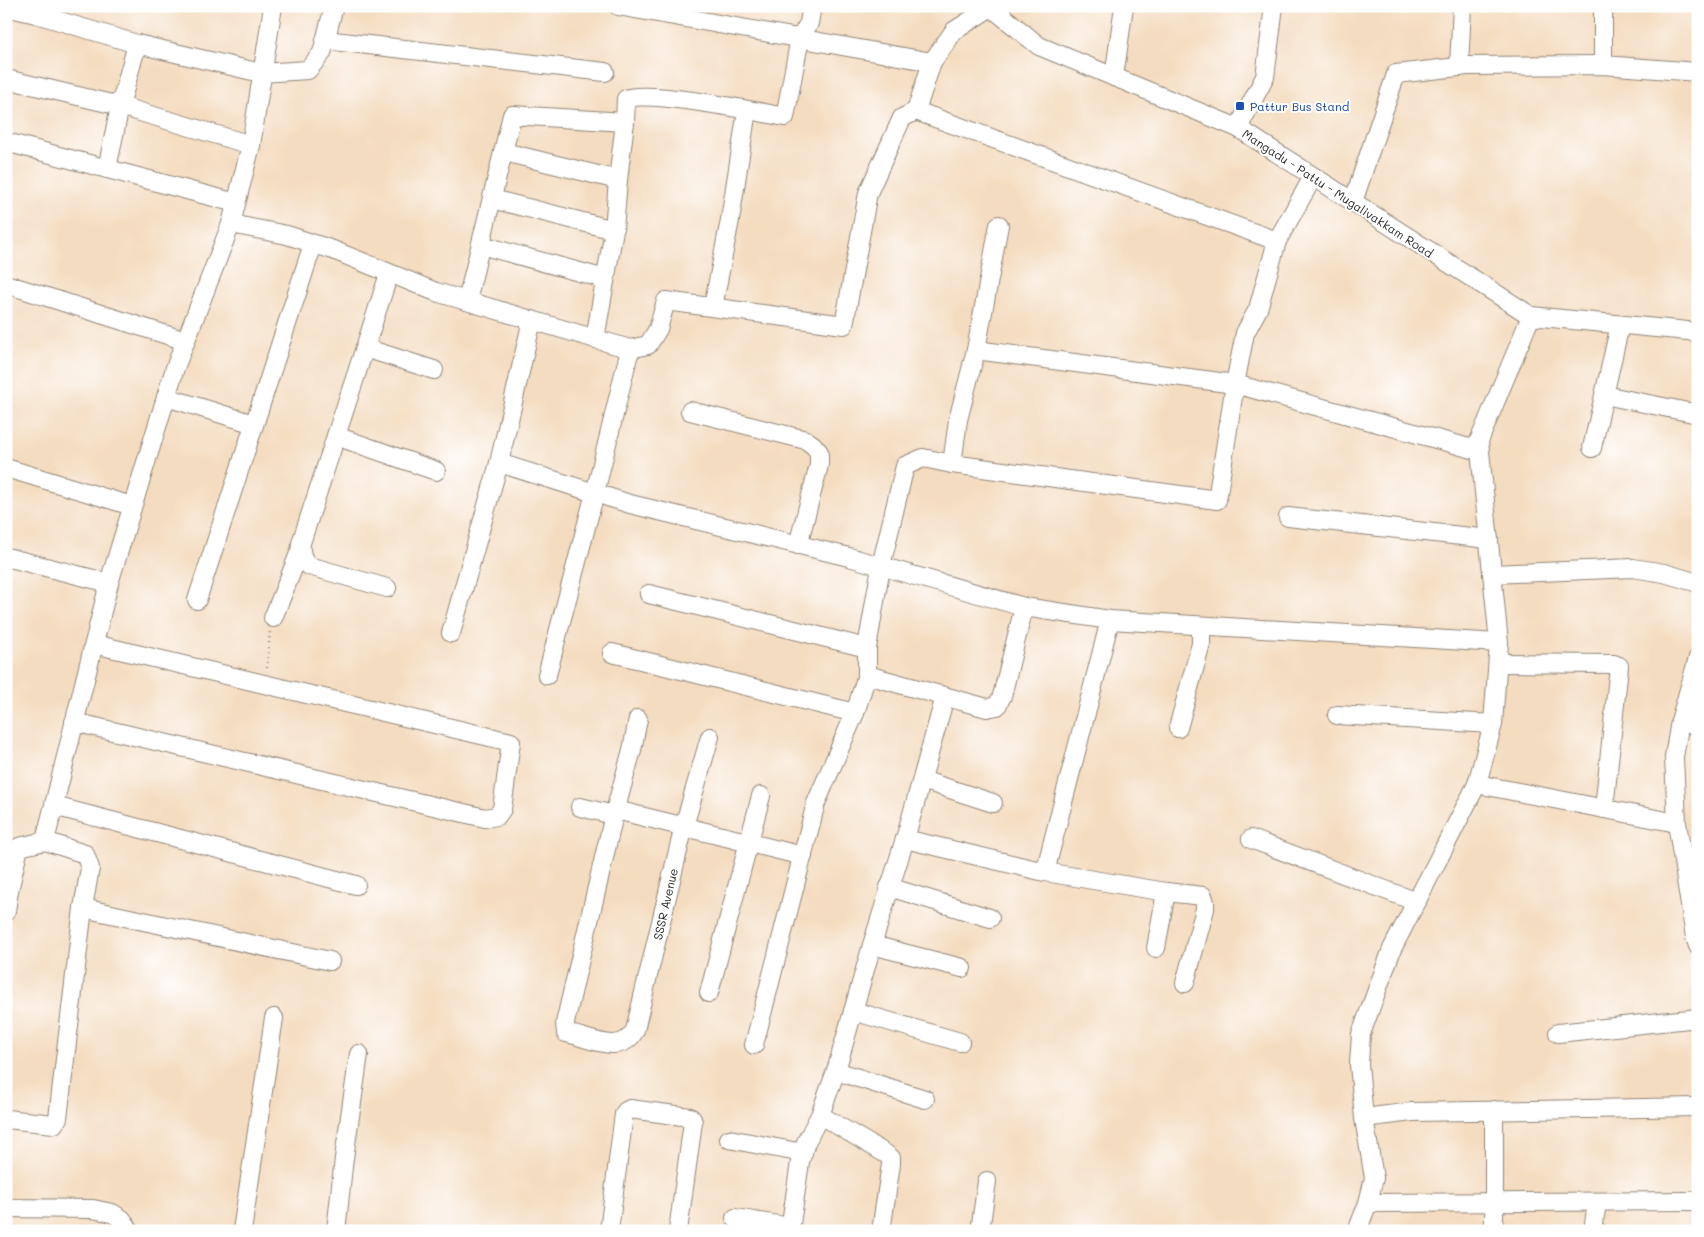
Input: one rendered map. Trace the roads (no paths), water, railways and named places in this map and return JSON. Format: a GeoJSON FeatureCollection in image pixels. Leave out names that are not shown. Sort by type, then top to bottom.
{"type":"FeatureCollection","features":[{"type":"Feature","properties":{"kind":"street"},"geometry":{"type":"LineString","coordinates":[[45,841],[108,583],[166,397],[231,224],[251,145],[273,6]]}},
{"type":"Feature","properties":{"kind":"street"},"geometry":{"type":"LineString","coordinates":[[6,7],[137,44],[261,74],[308,70],[322,53],[334,6]]}},
{"type":"Feature","properties":{"kind":"street"},"geometry":{"type":"LineString","coordinates":[[618,6],[648,9],[932,62]]}},
{"type":"Feature","properties":{"kind":"street"},"geometry":{"type":"LineString","coordinates":[[595,339],[614,230],[626,99],[633,96],[658,97],[785,117],[800,38],[809,23],[812,6]]}},
{"type":"Feature","properties":{"kind":"street"},"geometry":{"type":"LineString","coordinates":[[1114,77],[1124,6]]}},
{"type":"Feature","properties":{"kind":"street"},"geometry":{"type":"LineString","coordinates":[[1238,128],[1265,77],[1274,6]]}},
{"type":"Feature","properties":{"kind":"street"},"geometry":{"type":"LineString","coordinates":[[1459,67],[1462,6]]}},
{"type":"Feature","properties":{"kind":"street"},"geometry":{"type":"LineString","coordinates":[[1603,6],[1603,65]]}},
{"type":"Feature","properties":{"kind":"street"},"geometry":{"type":"LineString","coordinates":[[231,224],[287,235],[436,292],[630,349],[648,344],[658,329],[666,301],[844,325],[868,193],[902,118],[916,111],[932,62],[954,31],[991,7]]}},
{"type":"Feature","properties":{"kind":"street","name":"Mangadu - Pattu - Mugalivakkam Road"},"geometry":{"type":"LineString","coordinates":[[991,7],[1039,46],[1238,128],[1531,316],[1698,332]]}},
{"type":"Feature","properties":{"kind":"street"},"geometry":{"type":"LineString","coordinates":[[325,40],[605,72]]}},
{"type":"Feature","properties":{"kind":"street"},"geometry":{"type":"LineString","coordinates":[[107,169],[120,106],[137,44]]}},
{"type":"Feature","properties":{"kind":"street"},"geometry":{"type":"LineString","coordinates":[[1353,202],[1396,74],[1459,67],[1603,65],[1698,72]]}},
{"type":"Feature","properties":{"kind":"street"},"geometry":{"type":"LineString","coordinates":[[6,79],[120,106],[251,145]]}},
{"type":"Feature","properties":{"kind":"street"},"geometry":{"type":"LineString","coordinates":[[714,307],[747,110]]}},
{"type":"Feature","properties":{"kind":"street"},"geometry":{"type":"LineString","coordinates":[[916,111],[1277,241]]}},
{"type":"Feature","properties":{"kind":"street"},"geometry":{"type":"LineString","coordinates":[[467,301],[512,114],[625,122]]}},
{"type":"Feature","properties":{"kind":"street"},"geometry":{"type":"LineString","coordinates":[[6,142],[236,203]]}},
{"type":"Feature","properties":{"kind":"street"},"geometry":{"type":"LineString","coordinates":[[504,152],[618,180]]}},
{"type":"Feature","properties":{"kind":"street"},"geometry":{"type":"LineString","coordinates":[[754,1045],[816,802],[855,713],[867,675],[867,648],[881,566],[905,466],[923,458],[952,464],[1217,500],[1234,384],[1245,333],[1258,309],[1277,241],[1313,177]]}},
{"type":"Feature","properties":{"kind":"street"},"geometry":{"type":"LineString","coordinates":[[492,199],[614,230]]}},
{"type":"Feature","properties":{"kind":"street"},"geometry":{"type":"LineString","coordinates":[[952,464],[958,420],[976,350],[999,226]]}},
{"type":"Feature","properties":{"kind":"street"},"geometry":{"type":"LineString","coordinates":[[197,600],[313,244]]}},
{"type":"Feature","properties":{"kind":"street"},"geometry":{"type":"LineString","coordinates":[[481,245],[605,279]]}},
{"type":"Feature","properties":{"kind":"street"},"geometry":{"type":"LineString","coordinates":[[273,618],[300,551],[389,274]]}},
{"type":"Feature","properties":{"kind":"street"},"geometry":{"type":"LineString","coordinates":[[6,284],[186,341]]}},
{"type":"Feature","properties":{"kind":"street"},"geometry":{"type":"LineString","coordinates":[[1357,1231],[1368,1203],[1374,1178],[1364,1118],[1359,1064],[1361,1034],[1392,949],[1477,784],[1493,724],[1499,643],[1479,441],[1531,316]]}},
{"type":"Feature","properties":{"kind":"street"},"geometry":{"type":"LineString","coordinates":[[451,633],[499,463],[532,320]]}},
{"type":"Feature","properties":{"kind":"street"},"geometry":{"type":"LineString","coordinates":[[1592,448],[1620,325]]}},
{"type":"Feature","properties":{"kind":"street"},"geometry":{"type":"LineString","coordinates":[[365,348],[434,370]]}},
{"type":"Feature","properties":{"kind":"street"},"geometry":{"type":"LineString","coordinates":[[547,675],[595,493],[630,349]]}},
{"type":"Feature","properties":{"kind":"street"},"geometry":{"type":"LineString","coordinates":[[976,350],[1234,384],[1480,451]]}},
{"type":"Feature","properties":{"kind":"street"},"geometry":{"type":"LineString","coordinates":[[1604,396],[1698,414]]}},
{"type":"Feature","properties":{"kind":"street"},"geometry":{"type":"LineString","coordinates":[[166,397],[254,424]]}},
{"type":"Feature","properties":{"kind":"street"},"geometry":{"type":"LineString","coordinates":[[690,412],[806,440],[819,452],[819,465],[798,545]]}},
{"type":"Feature","properties":{"kind":"street"},"geometry":{"type":"LineString","coordinates":[[336,436],[436,472]]}},
{"type":"Feature","properties":{"kind":"street"},"geometry":{"type":"LineString","coordinates":[[499,463],[630,504],[881,566],[1024,607],[1110,620],[1499,643]]}},
{"type":"Feature","properties":{"kind":"street"},"geometry":{"type":"LineString","coordinates":[[6,468],[132,506]]}},
{"type":"Feature","properties":{"kind":"street"},"geometry":{"type":"LineString","coordinates":[[1288,517],[1489,539]]}},
{"type":"Feature","properties":{"kind":"street"},"geometry":{"type":"LineString","coordinates":[[300,551],[303,560],[309,566],[387,588]]}},
{"type":"Feature","properties":{"kind":"street"},"geometry":{"type":"LineString","coordinates":[[6,557],[108,583]]}},
{"type":"Feature","properties":{"kind":"street"},"geometry":{"type":"LineString","coordinates":[[1492,574],[1632,568],[1664,573],[1698,582]]}},
{"type":"Feature","properties":{"kind":"street"},"geometry":{"type":"LineString","coordinates":[[650,594],[867,648]]}},
{"type":"Feature","properties":{"kind":"street"},"geometry":{"type":"LineString","coordinates":[[867,675],[988,708],[997,706],[1002,696],[1024,607]]}},
{"type":"Feature","properties":{"kind":"street"},"geometry":{"type":"LineString","coordinates":[[1045,872],[1110,620]]}},
{"type":"Feature","properties":{"kind":"street"},"geometry":{"type":"LineString","coordinates":[[1178,728],[1200,644],[1201,626]]}},
{"type":"Feature","properties":{"kind":"street"},"geometry":{"type":"LineString","coordinates":[[74,722],[485,818],[497,816],[502,810],[511,742],[94,644]]}},
{"type":"Feature","properties":{"kind":"street"},"geometry":{"type":"LineString","coordinates":[[612,653],[855,713]]}},
{"type":"Feature","properties":{"kind":"street"},"geometry":{"type":"LineString","coordinates":[[1697,940],[1690,860],[1677,823],[1674,757],[1680,721],[1698,658]]}},
{"type":"Feature","properties":{"kind":"street"},"geometry":{"type":"LineString","coordinates":[[1498,663],[1614,664],[1619,666],[1604,809]]}},
{"type":"Feature","properties":{"kind":"street"},"geometry":{"type":"LineString","coordinates":[[735,1218],[790,1229],[802,1153],[820,1116],[836,1071],[945,697]]}},
{"type":"Feature","properties":{"kind":"street"},"geometry":{"type":"LineString","coordinates":[[1337,715],[1493,724]]}},
{"type":"Feature","properties":{"kind":"street"},"geometry":{"type":"LineString","coordinates":[[614,815],[632,750],[638,719]]}},
{"type":"Feature","properties":{"kind":"street"},"geometry":{"type":"LineString","coordinates":[[1680,721],[1698,726]]}},
{"type":"Feature","properties":{"kind":"street","name":"SSSR Avenue"},"geometry":{"type":"LineString","coordinates":[[614,815],[566,1018],[566,1032],[610,1044],[621,1043],[627,1040],[635,1030],[696,778],[710,737]]}},
{"type":"Feature","properties":{"kind":"street"},"geometry":{"type":"LineString","coordinates":[[922,780],[993,802]]}},
{"type":"Feature","properties":{"kind":"street"},"geometry":{"type":"LineString","coordinates":[[1477,784],[1677,823]]}},
{"type":"Feature","properties":{"kind":"street"},"geometry":{"type":"LineString","coordinates":[[710,993],[761,796]]}},
{"type":"Feature","properties":{"kind":"street"},"geometry":{"type":"LineString","coordinates":[[54,806],[356,885]]}},
{"type":"Feature","properties":{"kind":"street"},"geometry":{"type":"LineString","coordinates":[[580,807],[614,815]]}},
{"type":"Feature","properties":{"kind":"street"},"geometry":{"type":"LineString","coordinates":[[614,815],[616,810],[803,856]]}},
{"type":"Feature","properties":{"kind":"street"},"geometry":{"type":"LineString","coordinates":[[905,839],[1045,872],[1166,892],[1203,896],[1206,902],[1205,909],[1185,982]]}},
{"type":"Feature","properties":{"kind":"street"},"geometry":{"type":"LineString","coordinates":[[1251,839],[1417,902]]}},
{"type":"Feature","properties":{"kind":"street"},"geometry":{"type":"LineString","coordinates":[[6,911],[19,846],[45,841],[85,854],[90,868],[83,908],[58,1118],[54,1124],[6,1119]]}},
{"type":"Feature","properties":{"kind":"street"},"geometry":{"type":"LineString","coordinates":[[889,887],[990,918]]}},
{"type":"Feature","properties":{"kind":"street"},"geometry":{"type":"LineString","coordinates":[[1156,948],[1166,892]]}},
{"type":"Feature","properties":{"kind":"street"},"geometry":{"type":"LineString","coordinates":[[83,908],[330,960]]}},
{"type":"Feature","properties":{"kind":"street"},"geometry":{"type":"LineString","coordinates":[[872,944],[962,968]]}},
{"type":"Feature","properties":{"kind":"street"},"geometry":{"type":"LineString","coordinates":[[853,1011],[960,1042]]}},
{"type":"Feature","properties":{"kind":"street"},"geometry":{"type":"LineString","coordinates":[[242,1231],[274,1018]]}},
{"type":"Feature","properties":{"kind":"street"},"geometry":{"type":"LineString","coordinates":[[1558,1033],[1698,1018]]}},
{"type":"Feature","properties":{"kind":"street"},"geometry":{"type":"LineString","coordinates":[[336,1231],[359,1054]]}},
{"type":"Feature","properties":{"kind":"street"},"geometry":{"type":"LineString","coordinates":[[836,1071],[925,1099]]}},
{"type":"Feature","properties":{"kind":"street"},"geometry":{"type":"LineString","coordinates":[[1364,1118],[1412,1112],[1698,1107]]}},
{"type":"Feature","properties":{"kind":"street"},"geometry":{"type":"LineString","coordinates":[[609,1231],[624,1114],[630,1110],[692,1118],[678,1231]]}},
{"type":"Feature","properties":{"kind":"street"},"geometry":{"type":"LineString","coordinates":[[1494,1110],[1494,1231]]}},
{"type":"Feature","properties":{"kind":"street"},"geometry":{"type":"LineString","coordinates":[[820,1116],[891,1158],[881,1231]]}},
{"type":"Feature","properties":{"kind":"street"},"geometry":{"type":"LineString","coordinates":[[729,1139],[802,1153]]}},
{"type":"Feature","properties":{"kind":"street"},"geometry":{"type":"LineString","coordinates":[[980,1231],[986,1181]]}},
{"type":"Feature","properties":{"kind":"street"},"geometry":{"type":"LineString","coordinates":[[1368,1203],[1698,1201]]}},
{"type":"Feature","properties":{"kind":"street"},"geometry":{"type":"LineString","coordinates":[[1593,1231],[1597,1202]]}},
{"type":"Feature","properties":{"kind":"street"},"geometry":{"type":"LineString","coordinates":[[6,1208],[93,1209],[112,1212],[122,1219],[130,1231]]}},
{"type":"Feature","properties":{"kind":"place","name":"Pattur Bus Stand"},"geometry":{"type":"Point","coordinates":[1240,106]}}]}
